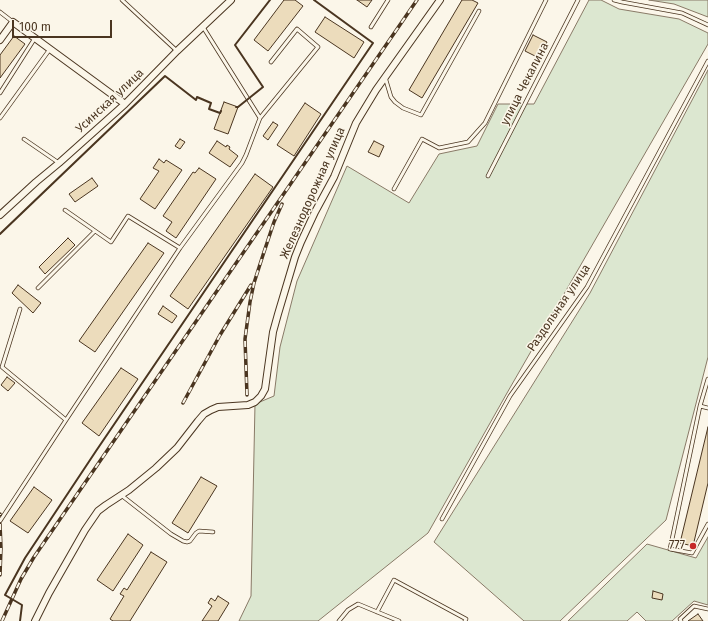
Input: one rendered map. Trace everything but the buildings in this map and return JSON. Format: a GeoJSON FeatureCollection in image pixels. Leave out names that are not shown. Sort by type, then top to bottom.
{"type":"FeatureCollection","features":[{"type":"Feature","properties":{"kind":"street","name":"Усинская улица"},"geometry":{"type":"LineString","coordinates":[[0,215],[125,104],[177,51],[231,0]]}},
{"type":"Feature","properties":{"kind":"street","name":"Железнодорожная улица"},"geometry":{"type":"LineString","coordinates":[[35,621],[49,593],[85,530],[98,512],[144,478],[167,458],[204,414],[218,407],[248,405],[255,402],[261,396],[265,389],[275,326],[295,257],[313,217],[334,177],[356,123],[376,90],[440,0]]}},
{"type":"Feature","properties":{"kind":"street"},"geometry":{"type":"LineString","coordinates":[[0,40],[13,22],[125,104]]}},
{"type":"Feature","properties":{"kind":"lane"},"geometry":{"type":"LineString","coordinates":[[122,0],[177,51]]}},
{"type":"Feature","properties":{"kind":"lane"},"geometry":{"type":"LineString","coordinates":[[371,26],[388,0]]}},
{"type":"Feature","properties":{"kind":"lane"},"geometry":{"type":"LineString","coordinates":[[394,189],[422,139],[440,148],[468,142],[485,123],[546,0]]}},
{"type":"Feature","properties":{"kind":"lane","name":"улица Чекалина"},"geometry":{"type":"LineString","coordinates":[[488,176],[578,0]]}},
{"type":"Feature","properties":{"kind":"lane"},"geometry":{"type":"LineString","coordinates":[[614,0],[682,13],[708,25]]}},
{"type":"Feature","properties":{"kind":"lane"},"geometry":{"type":"LineString","coordinates":[[385,77],[391,97],[395,102],[404,108],[421,115],[479,11]]}},
{"type":"Feature","properties":{"kind":"lane"},"geometry":{"type":"LineString","coordinates":[[0,12],[13,22]]}},
{"type":"Feature","properties":{"kind":"lane"},"geometry":{"type":"LineString","coordinates":[[203,27],[260,118]]}},
{"type":"Feature","properties":{"kind":"lane"},"geometry":{"type":"LineString","coordinates":[[0,521],[180,248],[242,163],[260,118],[318,48],[297,29],[271,62]]}},
{"type":"Feature","properties":{"kind":"lane"},"geometry":{"type":"LineString","coordinates":[[0,94],[35,38]]}},
{"type":"Feature","properties":{"kind":"lane"},"geometry":{"type":"LineString","coordinates":[[0,118],[50,49]]}},
{"type":"Feature","properties":{"kind":"lane","name":"Раздольная улица"},"geometry":{"type":"LineString","coordinates":[[442,519],[510,396],[587,287],[708,60]]}},
{"type":"Feature","properties":{"kind":"lane"},"geometry":{"type":"LineString","coordinates":[[24,139],[59,163]]}},
{"type":"Feature","properties":{"kind":"lane"},"geometry":{"type":"LineString","coordinates":[[65,210],[111,242],[128,216],[180,248]]}},
{"type":"Feature","properties":{"kind":"lane"},"geometry":{"type":"LineString","coordinates":[[38,288],[95,231]]}},
{"type":"Feature","properties":{"kind":"lane"},"geometry":{"type":"LineString","coordinates":[[20,308],[2,367],[66,420]]}},
{"type":"Feature","properties":{"kind":"lane"},"geometry":{"type":"LineString","coordinates":[[708,378],[700,406],[670,549],[692,553],[708,524]]}},
{"type":"Feature","properties":{"kind":"lane"},"geometry":{"type":"LineString","coordinates":[[700,406],[708,408]]}},
{"type":"Feature","properties":{"kind":"lane"},"geometry":{"type":"LineString","coordinates":[[122,494],[171,534],[183,541],[190,541],[199,531],[213,532]]}},
{"type":"Feature","properties":{"kind":"lane"},"geometry":{"type":"LineString","coordinates":[[377,612],[394,580],[466,619],[465,621]]}},
{"type":"Feature","properties":{"kind":"lane"},"geometry":{"type":"LineString","coordinates":[[339,621],[348,610],[358,604],[399,621]]}},
{"type":"Feature","properties":{"kind":"lane"},"geometry":{"type":"LineString","coordinates":[[680,621],[680,619],[694,606],[708,609]]}},
{"type":"Feature","properties":{"kind":"green space"},"geometry":{"type":"Polygon","coordinates":[[[589,0],[601,0],[619,9],[679,19],[708,33],[708,44],[428,533],[318,621],[239,621],[251,596],[255,404],[274,396],[280,347],[297,281],[347,166],[409,203],[439,154],[477,146],[498,104],[534,104],[589,0]]]}},
{"type":"Feature","properties":{"kind":"green space"},"geometry":{"type":"Polygon","coordinates":[[[649,0],[708,0],[708,17],[674,4],[649,0]]]}},
{"type":"Feature","properties":{"kind":"green space"},"geometry":{"type":"Polygon","coordinates":[[[708,70],[708,357],[666,520],[560,621],[524,621],[434,542],[590,293],[708,70]]]}},
{"type":"Feature","properties":{"kind":"green space"},"geometry":{"type":"Polygon","coordinates":[[[708,537],[708,605],[694,601],[672,621],[646,621],[637,612],[627,621],[568,621],[647,544],[696,558],[708,537]]]}},
{"type":"Feature","properties":{"kind":"railway"},"geometry":{"type":"LineString","coordinates":[[2,621],[21,579],[34,557],[417,0]]}},
{"type":"Feature","properties":{"kind":"railway"},"geometry":{"type":"LineString","coordinates":[[247,395],[245,339],[250,302],[254,283],[263,255],[274,222],[282,204]]}},
{"type":"Feature","properties":{"kind":"railway"},"geometry":{"type":"LineString","coordinates":[[183,403],[220,335],[251,285]]}},
{"type":"Feature","properties":{"kind":"railway"},"geometry":{"type":"LineString","coordinates":[[0,524],[0,575]]}},
{"type":"Feature","properties":{"kind":"wall"},"geometry":{"type":"LineString","coordinates":[[236,107],[263,87],[235,45],[270,0]]}},
{"type":"Feature","properties":{"kind":"wall"},"geometry":{"type":"LineString","coordinates":[[20,621],[22,605],[5,595],[25,558],[373,43],[314,0]]}},
{"type":"Feature","properties":{"kind":"wall"},"geometry":{"type":"LineString","coordinates":[[0,234],[165,76],[196,100],[197,97],[211,103],[209,109],[220,113],[221,111]]}},
{"type":"Feature","properties":{"kind":"place","name":"777"},"geometry":{"type":"Point","coordinates":[693,546]}}]}
